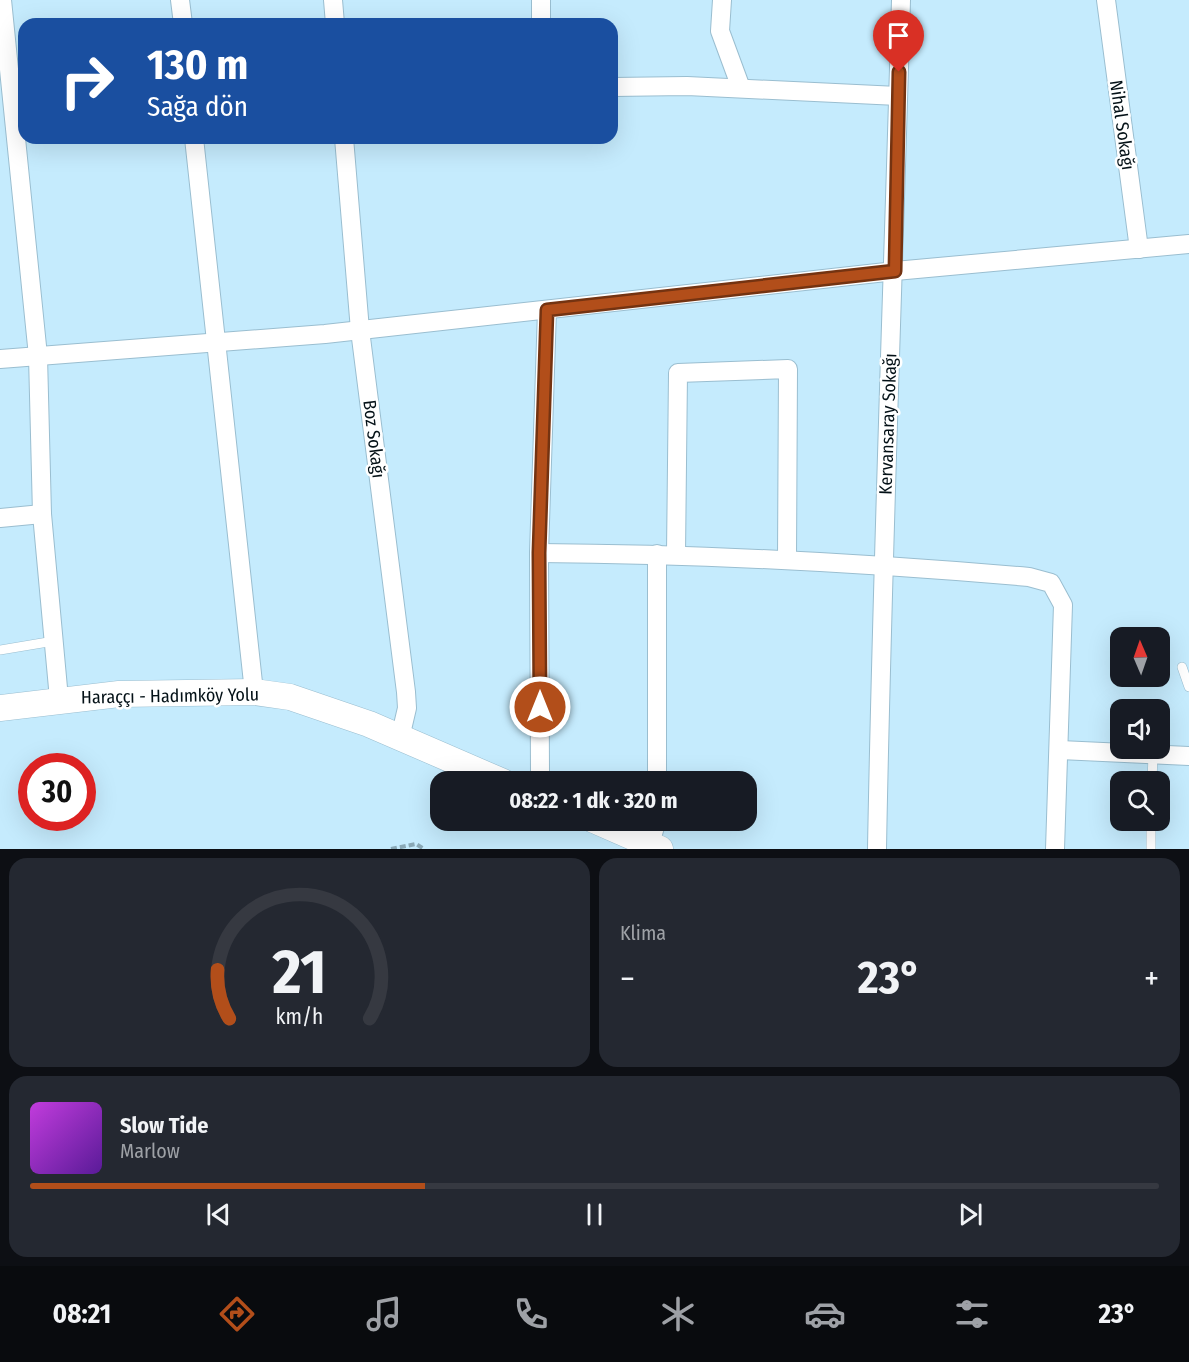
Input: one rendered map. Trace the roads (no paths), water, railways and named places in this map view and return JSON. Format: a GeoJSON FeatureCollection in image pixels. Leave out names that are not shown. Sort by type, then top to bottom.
{"type":"FeatureCollection","features":[{"type":"Feature","properties":{"kind":"main road","name":"Haraççı - Hadımköy Yolu"},"geometry":{"type":"LineString","coordinates":[[0,708],[59,699],[119,694],[254,692],[290,697],[359,720],[477,771]]}},
{"type":"Feature","properties":{"kind":"main road"},"geometry":{"type":"LineString","coordinates":[[619,831],[655,847]]}},
{"type":"Feature","properties":{"kind":"street"},"geometry":{"type":"LineString","coordinates":[[180,0],[182,18]]}},
{"type":"Feature","properties":{"kind":"street"},"geometry":{"type":"LineString","coordinates":[[333,0],[334,18]]}},
{"type":"Feature","properties":{"kind":"street"},"geometry":{"type":"LineString","coordinates":[[541,18],[542,0]]}},
{"type":"Feature","properties":{"kind":"street"},"geometry":{"type":"LineString","coordinates":[[722,0],[720,31],[741,88]]}},
{"type":"Feature","properties":{"kind":"street","name":"Kervansaray Sokağı"},"geometry":{"type":"LineString","coordinates":[[877,849],[883,564],[895,271],[901,0]]}},
{"type":"Feature","properties":{"kind":"street","name":"Nihal Sokağı"},"geometry":{"type":"LineString","coordinates":[[1106,0],[1139,249]]}},
{"type":"Feature","properties":{"kind":"street"},"geometry":{"type":"LineString","coordinates":[[1,1],[38,356],[42,514],[59,699]]}},
{"type":"Feature","properties":{"kind":"street"},"geometry":{"type":"LineString","coordinates":[[618,87],[741,88],[898,96]]}},
{"type":"Feature","properties":{"kind":"street"},"geometry":{"type":"LineString","coordinates":[[195,144],[254,692]]}},
{"type":"Feature","properties":{"kind":"street","name":"Boz Sokağı"},"geometry":{"type":"LineString","coordinates":[[344,144],[360,330],[406,692],[407,708],[400,738]]}},
{"type":"Feature","properties":{"kind":"street"},"geometry":{"type":"LineString","coordinates":[[0,359],[360,330],[895,271],[1189,244]]}},
{"type":"Feature","properties":{"kind":"street"},"geometry":{"type":"LineString","coordinates":[[540,771],[539,553],[547,310]]}},
{"type":"Feature","properties":{"kind":"street"},"geometry":{"type":"LineString","coordinates":[[676,554],[678,373],[788,369],[787,559]]}},
{"type":"Feature","properties":{"kind":"street"},"geometry":{"type":"LineString","coordinates":[[0,518],[42,514]]}},
{"type":"Feature","properties":{"kind":"street"},"geometry":{"type":"LineString","coordinates":[[539,553],[676,554],[883,564],[1029,577],[1051,583],[1063,605],[1055,849]]}},
{"type":"Feature","properties":{"kind":"street"},"geometry":{"type":"LineString","coordinates":[[657,554],[657,771]]}},
{"type":"Feature","properties":{"kind":"street"},"geometry":{"type":"LineString","coordinates":[[1060,750],[1110,752]]}},
{"type":"Feature","properties":{"kind":"street"},"geometry":{"type":"LineString","coordinates":[[1170,755],[1189,756]]}},
{"type":"Feature","properties":{"kind":"street"},"geometry":{"type":"LineString","coordinates":[[655,847],[656,831]]}},
{"type":"Feature","properties":{"kind":"lane"},"geometry":{"type":"LineString","coordinates":[[0,650],[54,641]]}},
{"type":"Feature","properties":{"kind":"lane"},"geometry":{"type":"LineString","coordinates":[[1182,667],[1189,687]]}},
{"type":"Feature","properties":{"kind":"lane"},"geometry":{"type":"LineString","coordinates":[[1151,831],[1151,849]]}}]}
